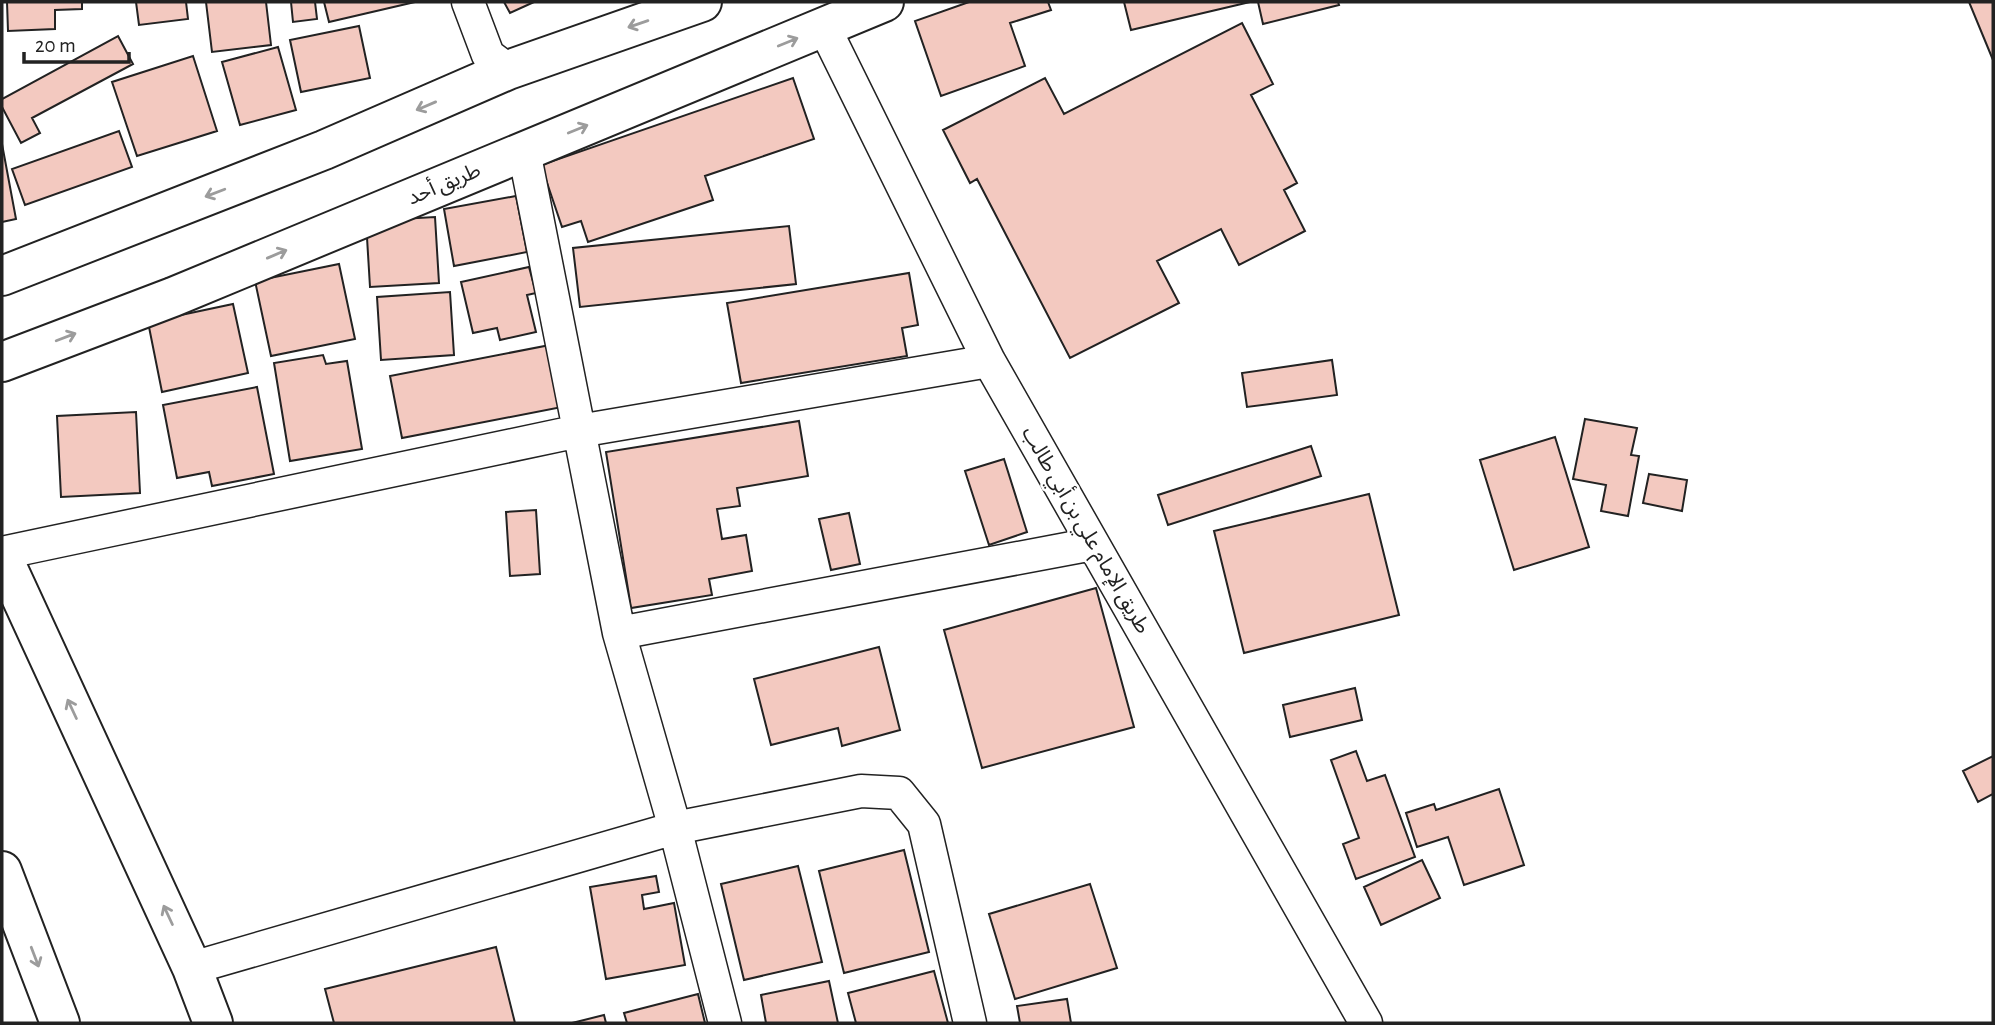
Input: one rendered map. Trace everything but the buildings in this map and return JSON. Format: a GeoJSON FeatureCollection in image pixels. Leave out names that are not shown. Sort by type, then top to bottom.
{"type":"FeatureCollection","features":[{"type":"Feature","properties":{"kind":"main road"},"geometry":{"type":"LineString","coordinates":[[2,276],[324,150],[508,70],[702,2]]}},
{"type":"Feature","properties":{"kind":"main road","name":"طريق أحد"},"geometry":{"type":"LineString","coordinates":[[2,362],[173,297],[884,2]]}},
{"type":"Feature","properties":{"kind":"main road"},"geometry":{"type":"LineString","coordinates":[[2,554],[192,968],[213,1023]]}},
{"type":"Feature","properties":{"kind":"main road"},"geometry":{"type":"LineString","coordinates":[[2,871],[12,925],[60,1023]]}},
{"type":"Feature","properties":{"kind":"street"},"geometry":{"type":"LineString","coordinates":[[468,2],[488,55],[508,70]]}},
{"type":"Feature","properties":{"kind":"street","name":"طريق الإمام علي بن أبي طالب"},"geometry":{"type":"LineString","coordinates":[[824,27],[989,361],[1366,1023]]}},
{"type":"Feature","properties":{"kind":"street"},"geometry":{"type":"LineString","coordinates":[[524,151],[619,633],[675,828],[725,1023]]}},
{"type":"Feature","properties":{"kind":"street"},"geometry":{"type":"LineString","coordinates":[[2,554],[579,431],[989,361]]}},
{"type":"Feature","properties":{"kind":"street"},"geometry":{"type":"LineString","coordinates":[[619,633],[1093,544]]}},
{"type":"Feature","properties":{"kind":"street"},"geometry":{"type":"LineString","coordinates":[[192,968],[675,828],[861,791],[899,793],[924,824],[970,1023]]}}]}
